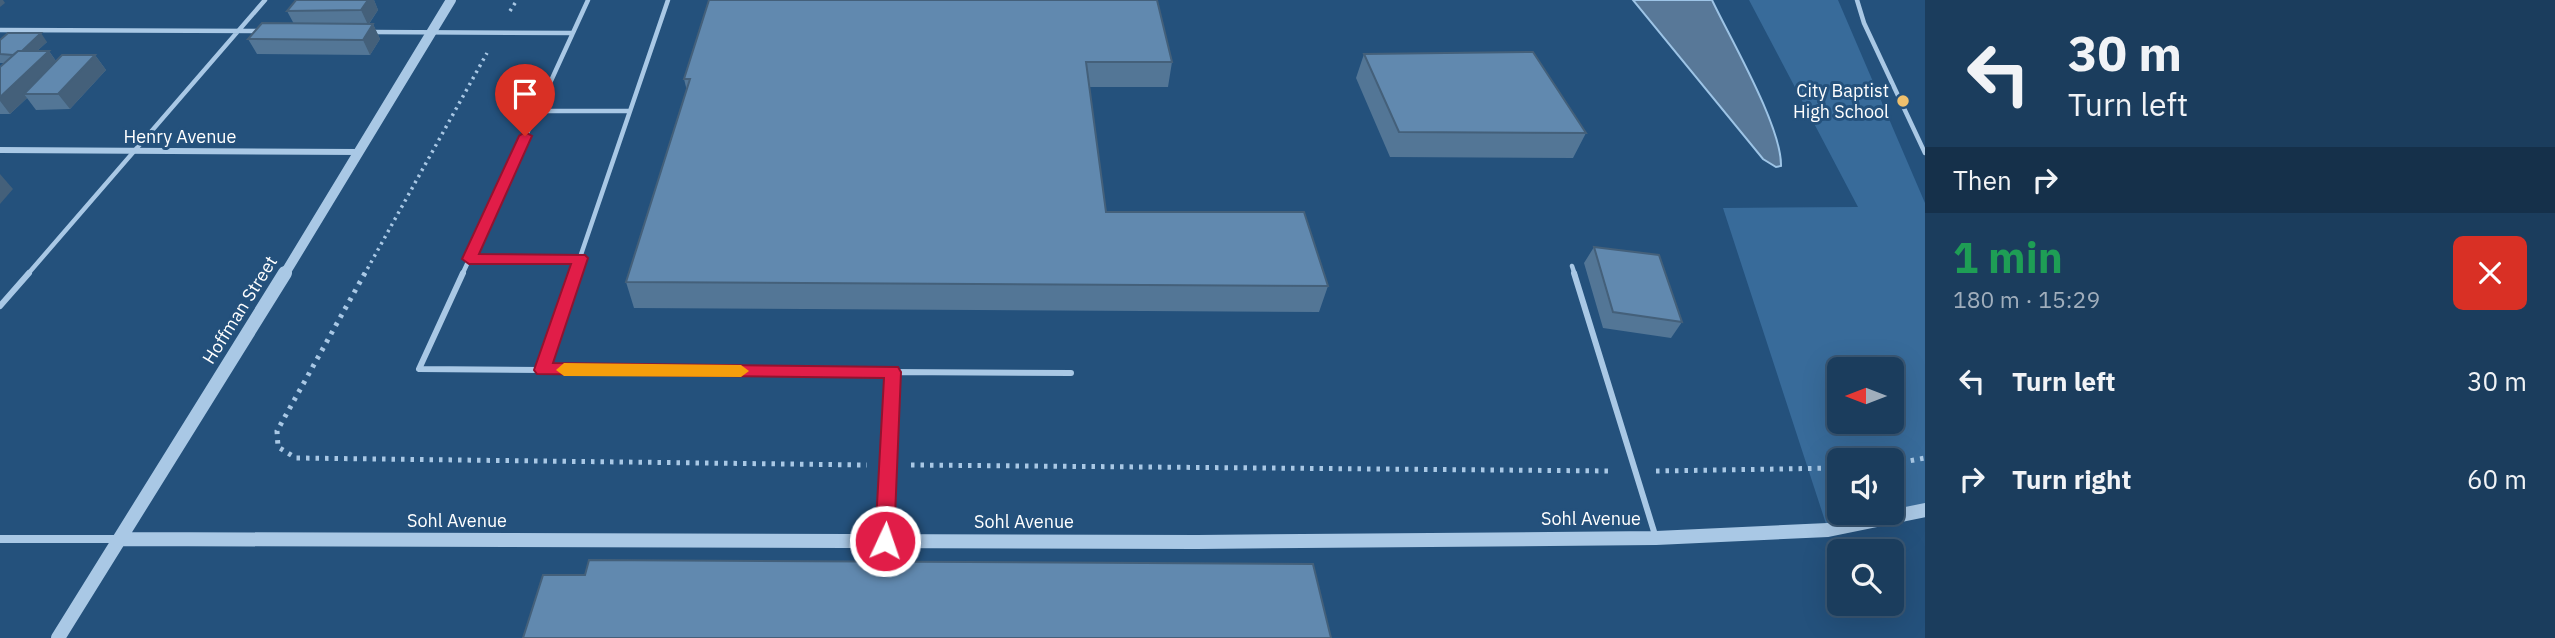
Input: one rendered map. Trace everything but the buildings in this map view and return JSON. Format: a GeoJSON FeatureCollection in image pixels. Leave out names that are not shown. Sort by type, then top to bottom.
{"type":"FeatureCollection","features":[{"type":"Feature","properties":{"kind":"street","name":"Hoffman Street"},"geometry":{"type":"LineString","coordinates":[[58,638],[360,152],[451,0]]}},
{"type":"Feature","properties":{"kind":"street","name":"Henry Avenue"},"geometry":{"type":"LineString","coordinates":[[0,150],[360,152]]}},
{"type":"Feature","properties":{"kind":"street","name":"Sohl Avenue"},"geometry":{"type":"LineString","coordinates":[[121,539],[885,541],[1656,538],[1828,530],[1925,510]]}},
{"type":"Feature","properties":{"kind":"street"},"geometry":{"type":"LineString","coordinates":[[0,539],[121,539]]}},
{"type":"Feature","properties":{"kind":"lane"},"geometry":{"type":"LineString","coordinates":[[0,306],[265,0]]}},
{"type":"Feature","properties":{"kind":"lane"},"geometry":{"type":"LineString","coordinates":[[588,0],[419,369],[1071,373]]}},
{"type":"Feature","properties":{"kind":"lane"},"geometry":{"type":"LineString","coordinates":[[542,370],[668,0]]}},
{"type":"Feature","properties":{"kind":"lane"},"geometry":{"type":"LineString","coordinates":[[1857,0],[1864,23],[1925,153]]}},
{"type":"Feature","properties":{"kind":"lane"},"geometry":{"type":"LineString","coordinates":[[0,30],[266,32]]}},
{"type":"Feature","properties":{"kind":"lane"},"geometry":{"type":"LineString","coordinates":[[363,32],[573,33]]}},
{"type":"Feature","properties":{"kind":"lane"},"geometry":{"type":"LineString","coordinates":[[537,111],[630,111]]}},
{"type":"Feature","properties":{"kind":"lane"},"geometry":{"type":"LineString","coordinates":[[469,259],[580,258]]}},
{"type":"Feature","properties":{"kind":"lane"},"geometry":{"type":"LineString","coordinates":[[1572,266],[1656,538]]}},
{"type":"Feature","properties":{"kind":"lane"},"geometry":{"type":"LineString","coordinates":[[885,541],[892,372]]}},
{"type":"Feature","properties":{"kind":"path"},"geometry":{"type":"LineString","coordinates":[[1904,462],[1925,458]]}},
{"type":"Feature","properties":{"kind":"shaded area"},"geometry":{"type":"Polygon","coordinates":[[[1633,0],[1712,0],[1764,106],[1779,149],[1781,166],[1776,167],[1763,159],[1633,0]]]}},
{"type":"Feature","properties":{"kind":"shaded area"},"geometry":{"type":"Polygon","coordinates":[[[1749,0],[1838,0],[1925,203],[1925,510],[1904,514],[1904,448],[1827,448],[1827,525],[1852,525],[1828,530],[1723,208],[1858,207],[1749,0]]]}},
{"type":"Feature","properties":{"kind":"slow traffic"},"geometry":{"type":"LineString","coordinates":[[564,370],[741,371]]}},
{"type":"Feature","properties":{"kind":"place","name":"City Baptist High School"},"geometry":{"type":"Point","coordinates":[1903,101]}},
{"type":"Feature","properties":{"kind":"route"},"geometry":{"type":"LineString","coordinates":[[525,136],[469,259],[580,258],[542,370],[892,372],[885,541]]}}]}
